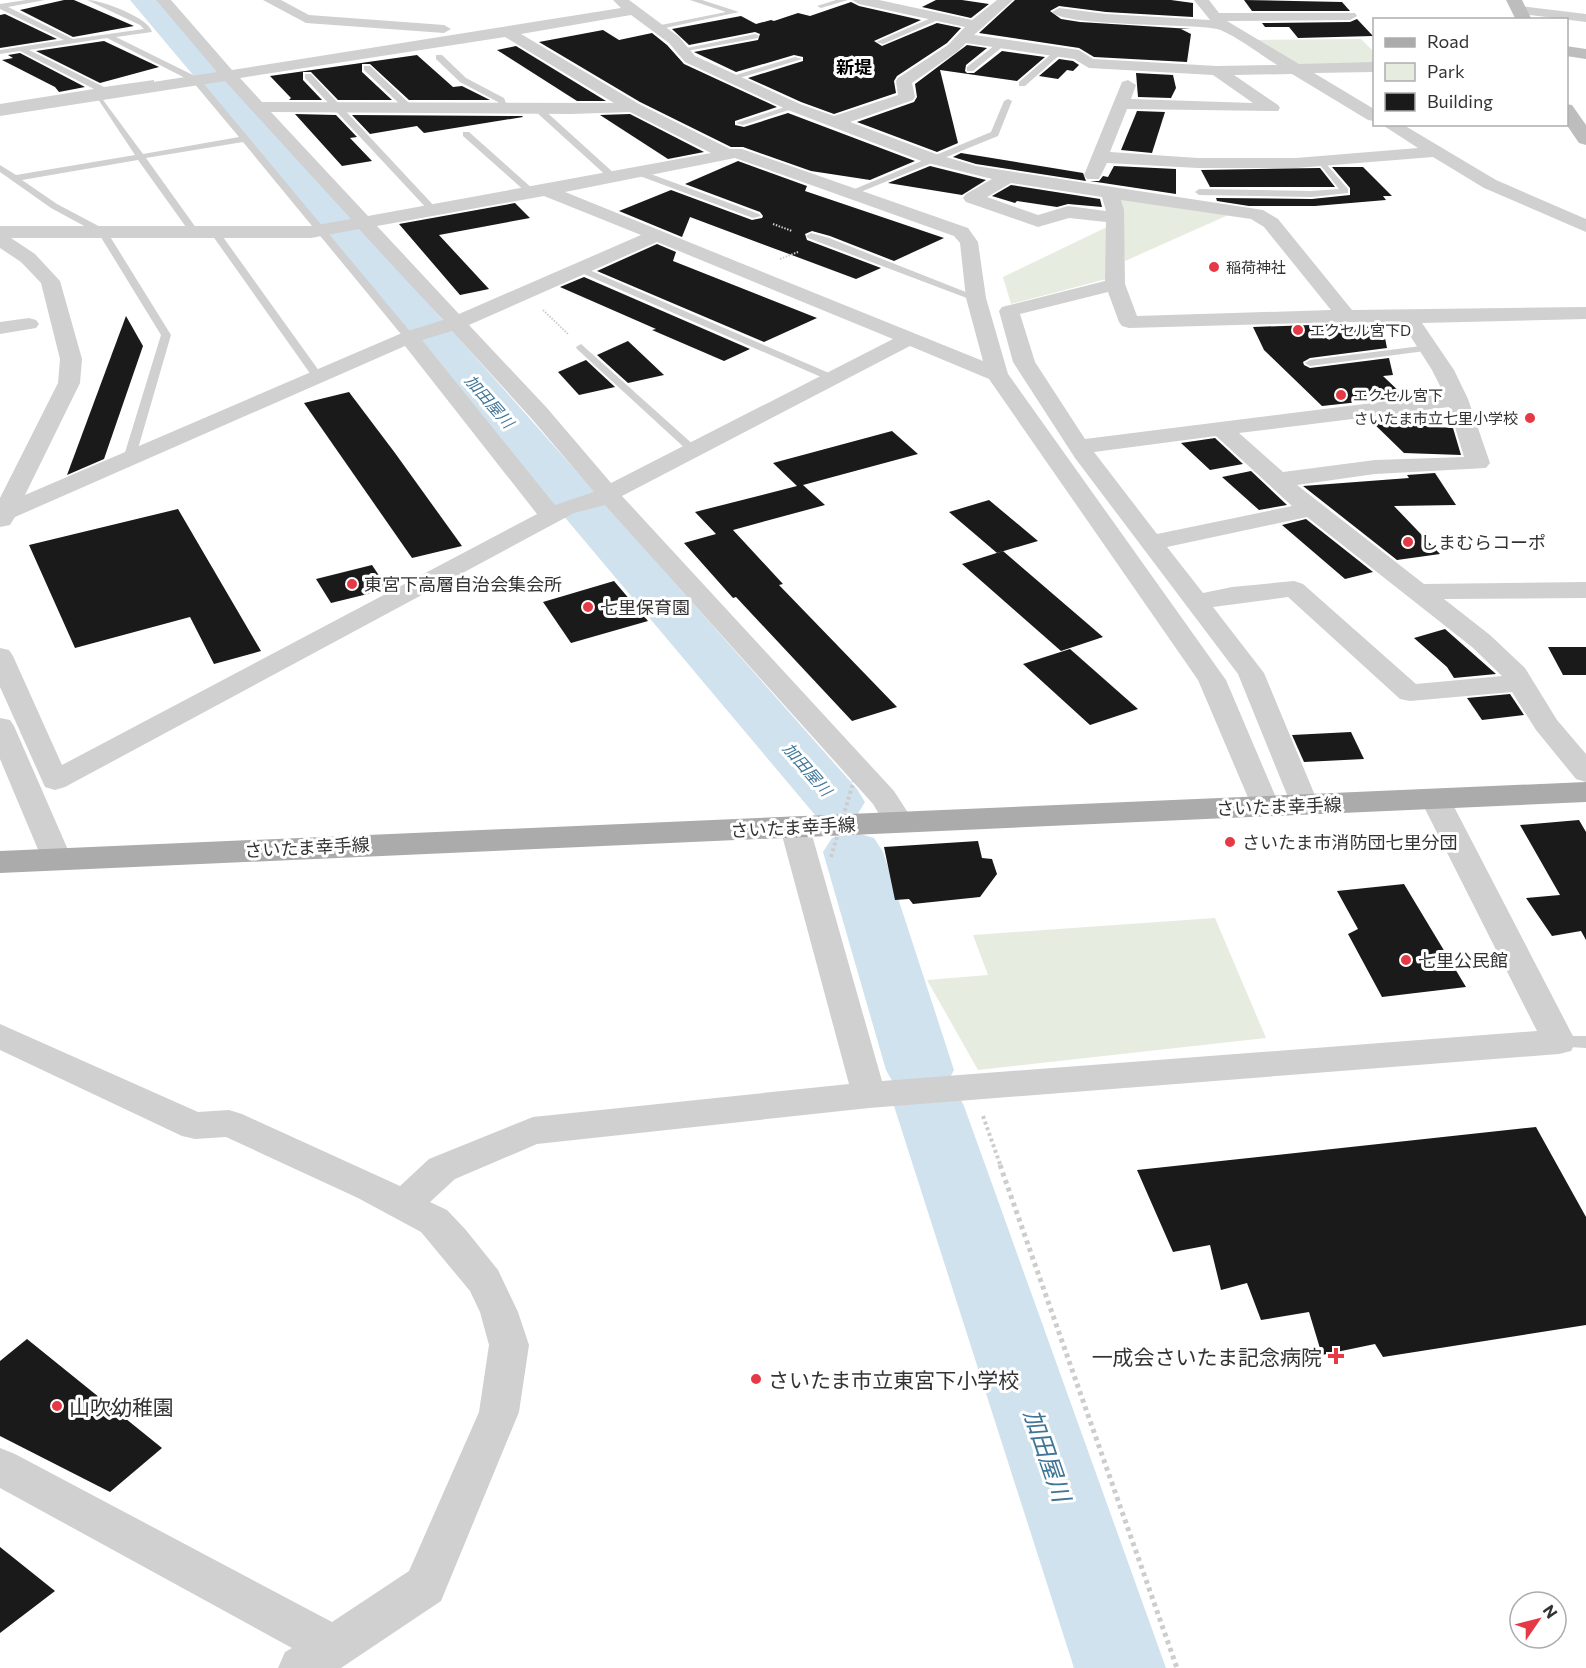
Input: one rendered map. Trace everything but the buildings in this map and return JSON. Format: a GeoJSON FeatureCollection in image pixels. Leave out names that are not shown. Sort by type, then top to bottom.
{"type":"FeatureCollection","features":[{"type":"Feature","properties":{"kind":"main road"},"geometry":{"type":"LineString","coordinates":[[1568,51],[1586,54]]}},
{"type":"Feature","properties":{"kind":"main road"},"geometry":{"type":"LineString","coordinates":[[1568,112],[1584,135]]}},
{"type":"Feature","properties":{"kind":"main road","name":"さいたま幸手線"},"geometry":{"type":"LineString","coordinates":[[0,862],[1586,792]]}},
{"type":"Feature","properties":{"kind":"street"},"geometry":{"type":"LineString","coordinates":[[163,0],[207,77],[260,107],[342,227],[456,322],[539,413],[599,497],[884,798],[899,822]]}},
{"type":"Feature","properties":{"kind":"street"},"geometry":{"type":"LineString","coordinates":[[270,0],[306,19],[502,33],[633,107],[727,154]]}},
{"type":"Feature","properties":{"kind":"street"},"geometry":{"type":"LineString","coordinates":[[859,0],[975,25]]}},
{"type":"Feature","properties":{"kind":"street"},"geometry":{"type":"LineString","coordinates":[[834,122],[907,97],[904,81],[953,48],[975,25],[1006,0]]}},
{"type":"Feature","properties":{"kind":"street"},"geometry":{"type":"LineString","coordinates":[[1284,0],[1299,16]]}},
{"type":"Feature","properties":{"kind":"street"},"geometry":{"type":"LineString","coordinates":[[1197,1],[1219,21],[1373,115]]}},
{"type":"Feature","properties":{"kind":"street"},"geometry":{"type":"LineString","coordinates":[[0,111],[100,93],[502,33],[627,5],[674,40],[690,59],[794,107],[930,158],[974,171],[1009,177],[1099,191],[1197,198],[1256,213],[1271,223],[1346,316]]}},
{"type":"Feature","properties":{"kind":"street"},"geometry":{"type":"LineString","coordinates":[[1519,10],[1586,18]]}},
{"type":"Feature","properties":{"kind":"street"},"geometry":{"type":"LineString","coordinates":[[1059,12],[1113,18],[1219,21],[1299,16],[1350,16]]}},
{"type":"Feature","properties":{"kind":"street"},"geometry":{"type":"LineString","coordinates":[[1079,55],[1113,18]]}},
{"type":"Feature","properties":{"kind":"street"},"geometry":{"type":"LineString","coordinates":[[962,38],[1079,55],[1089,63],[1152,68],[1217,71],[1373,67]]}},
{"type":"Feature","properties":{"kind":"street"},"geometry":{"type":"LineString","coordinates":[[1152,68],[1128,85],[1100,157],[1099,191],[1115,218],[1115,284],[1129,322],[1586,313]]}},
{"type":"Feature","properties":{"kind":"street"},"geometry":{"type":"LineString","coordinates":[[1121,104],[1272,108],[1217,71]]}},
{"type":"Feature","properties":{"kind":"street"},"geometry":{"type":"LineString","coordinates":[[260,107],[506,109],[633,107]]}},
{"type":"Feature","properties":{"kind":"street"},"geometry":{"type":"LineString","coordinates":[[1392,126],[1490,184],[1586,226]]}},
{"type":"Feature","properties":{"kind":"street"},"geometry":{"type":"LineString","coordinates":[[1100,157],[1198,163],[1320,161],[1435,152]]}},
{"type":"Feature","properties":{"kind":"street"},"geometry":{"type":"LineString","coordinates":[[0,232],[215,232],[342,227],[536,190],[640,173],[736,153],[961,232],[969,242],[976,298],[997,374],[1212,680],[1265,807]]}},
{"type":"Feature","properties":{"kind":"street"},"geometry":{"type":"LineString","coordinates":[[1197,198],[1198,163]]}},
{"type":"Feature","properties":{"kind":"street"},"geometry":{"type":"LineString","coordinates":[[1009,177],[972,198],[1038,221],[1068,212],[1115,218]]}},
{"type":"Feature","properties":{"kind":"street"},"geometry":{"type":"LineString","coordinates":[[536,190],[997,374]]}},
{"type":"Feature","properties":{"kind":"street"},"geometry":{"type":"LineString","coordinates":[[2,517],[409,337],[456,322],[655,236]]}},
{"type":"Feature","properties":{"kind":"street"},"geometry":{"type":"LineString","coordinates":[[0,239],[28,258],[50,281],[71,359],[69,383],[2,517]]}},
{"type":"Feature","properties":{"kind":"street"},"geometry":{"type":"LineString","coordinates":[[1115,284],[1009,311],[1024,362],[1080,447],[1251,673],[1304,805]]}},
{"type":"Feature","properties":{"kind":"street"},"geometry":{"type":"LineString","coordinates":[[1279,480],[1375,467],[1478,463],[1456,399],[1443,370],[1408,317]]}},
{"type":"Feature","properties":{"kind":"street"},"geometry":{"type":"LineString","coordinates":[[0,328],[29,324]]}},
{"type":"Feature","properties":{"kind":"street"},"geometry":{"type":"LineString","coordinates":[[409,337],[559,512]]}},
{"type":"Feature","properties":{"kind":"street"},"geometry":{"type":"LineString","coordinates":[[0,656],[55,781],[559,512],[599,497],[908,339]]}},
{"type":"Feature","properties":{"kind":"street"},"geometry":{"type":"LineString","coordinates":[[1080,447],[1456,399]]}},
{"type":"Feature","properties":{"kind":"street"},"geometry":{"type":"LineString","coordinates":[[1221,429],[1312,509],[1481,641],[1515,674],[1546,724],[1586,773]]}},
{"type":"Feature","properties":{"kind":"street"},"geometry":{"type":"LineString","coordinates":[[1151,543],[1312,509]]}},
{"type":"Feature","properties":{"kind":"street"},"geometry":{"type":"LineString","coordinates":[[1198,602],[1232,595],[1294,589],[1410,693],[1521,683]]}},
{"type":"Feature","properties":{"kind":"street"},"geometry":{"type":"LineString","coordinates":[[1421,592],[1586,590]]}},
{"type":"Feature","properties":{"kind":"street"},"geometry":{"type":"LineString","coordinates":[[0,726],[57,859]]}},
{"type":"Feature","properties":{"kind":"street"},"geometry":{"type":"LineString","coordinates":[[404,1204],[442,1169],[533,1131],[869,1095],[1572,1042],[1435,799]]}},
{"type":"Feature","properties":{"kind":"street"},"geometry":{"type":"LineString","coordinates":[[795,828],[869,1095]]}},
{"type":"Feature","properties":{"kind":"street"},"geometry":{"type":"LineString","coordinates":[[0,1036],[195,1126],[229,1123],[404,1204],[434,1221],[484,1281],[499,1312],[509,1345],[499,1412],[425,1586],[313,1661]]}},
{"type":"Feature","properties":{"kind":"street"},"geometry":{"type":"LineString","coordinates":[[0,1467],[316,1637],[313,1661]]}},
{"type":"Feature","properties":{"kind":"lane"},"geometry":{"type":"LineString","coordinates":[[0,6],[41,0]]}},
{"type":"Feature","properties":{"kind":"lane"},"geometry":{"type":"LineString","coordinates":[[0,52],[149,30],[143,23],[91,0]]}},
{"type":"Feature","properties":{"kind":"lane"},"geometry":{"type":"LineString","coordinates":[[658,28],[735,12],[694,0]]}},
{"type":"Feature","properties":{"kind":"lane"},"geometry":{"type":"LineString","coordinates":[[821,6],[844,0]]}},
{"type":"Feature","properties":{"kind":"lane"},"geometry":{"type":"LineString","coordinates":[[0,6],[71,41]]}},
{"type":"Feature","properties":{"kind":"lane"},"geometry":{"type":"LineString","coordinates":[[880,42],[941,17]]}},
{"type":"Feature","properties":{"kind":"lane"},"geometry":{"type":"LineString","coordinates":[[108,36],[207,77],[245,138],[342,227],[409,337]]}},
{"type":"Feature","properties":{"kind":"lane"},"geometry":{"type":"LineString","coordinates":[[681,50],[754,36]]}},
{"type":"Feature","properties":{"kind":"lane"},"geometry":{"type":"LineString","coordinates":[[970,69],[1002,44]]}},
{"type":"Feature","properties":{"kind":"lane"},"geometry":{"type":"LineString","coordinates":[[21,49],[100,93],[140,157],[194,232]]}},
{"type":"Feature","properties":{"kind":"lane"},"geometry":{"type":"LineString","coordinates":[[1022,84],[1059,52]]}},
{"type":"Feature","properties":{"kind":"lane"},"geometry":{"type":"LineString","coordinates":[[440,57],[463,80],[501,100],[506,109]]}},
{"type":"Feature","properties":{"kind":"lane"},"geometry":{"type":"LineString","coordinates":[[730,78],[798,59]]}},
{"type":"Feature","properties":{"kind":"lane"},"geometry":{"type":"LineString","coordinates":[[367,68],[409,108]]}},
{"type":"Feature","properties":{"kind":"lane"},"geometry":{"type":"LineString","coordinates":[[308,76],[433,210]]}},
{"type":"Feature","properties":{"kind":"lane"},"geometry":{"type":"LineString","coordinates":[[0,93],[18,103]]}},
{"type":"Feature","properties":{"kind":"lane"},"geometry":{"type":"LineString","coordinates":[[0,106],[100,93]]}},
{"type":"Feature","properties":{"kind":"lane"},"geometry":{"type":"LineString","coordinates":[[850,193],[930,158],[996,134],[1008,101]]}},
{"type":"Feature","properties":{"kind":"lane"},"geometry":{"type":"LineString","coordinates":[[740,123],[794,107]]}},
{"type":"Feature","properties":{"kind":"lane"},"geometry":{"type":"LineString","coordinates":[[538,109],[613,177]]}},
{"type":"Feature","properties":{"kind":"lane"},"geometry":{"type":"LineString","coordinates":[[466,134],[536,190]]}},
{"type":"Feature","properties":{"kind":"lane"},"geometry":{"type":"LineString","coordinates":[[16,178],[245,138]]}},
{"type":"Feature","properties":{"kind":"lane"},"geometry":{"type":"LineString","coordinates":[[1197,198],[1345,191],[1320,161]]}},
{"type":"Feature","properties":{"kind":"lane"},"geometry":{"type":"LineString","coordinates":[[0,168],[54,206],[103,232],[166,335],[129,459]]}},
{"type":"Feature","properties":{"kind":"lane"},"geometry":{"type":"LineString","coordinates":[[640,173],[756,216]]}},
{"type":"Feature","properties":{"kind":"lane"},"geometry":{"type":"LineString","coordinates":[[215,232],[318,377]]}},
{"type":"Feature","properties":{"kind":"lane"},"geometry":{"type":"LineString","coordinates":[[811,236],[976,298]]}},
{"type":"Feature","properties":{"kind":"lane"},"geometry":{"type":"LineString","coordinates":[[580,269],[832,378]]}},
{"type":"Feature","properties":{"kind":"lane"},"geometry":{"type":"LineString","coordinates":[[581,347],[692,450]]}},
{"type":"Feature","properties":{"kind":"lane"},"geometry":{"type":"LineString","coordinates":[[1310,363],[1429,348]]}},
{"type":"Feature","properties":{"kind":"path"},"geometry":{"type":"LineString","coordinates":[[756,216],[786,229],[811,236]]}},
{"type":"Feature","properties":{"kind":"path"},"geometry":{"type":"LineString","coordinates":[[746,273],[826,240]]}},
{"type":"Feature","properties":{"kind":"path"},"geometry":{"type":"LineString","coordinates":[[525,292],[581,347]]}},
{"type":"Feature","properties":{"kind":"path"},"geometry":{"type":"LineString","coordinates":[[831,858],[854,780]]}},
{"type":"Feature","properties":{"kind":"path"},"geometry":{"type":"LineString","coordinates":[[973,1087],[1177,1668]]}},
{"type":"Feature","properties":{"kind":"green space"},"geometry":{"type":"Polygon","coordinates":[[[1361,39],[1373,51],[1373,63],[1299,65],[1255,40],[1361,39]]]}},
{"type":"Feature","properties":{"kind":"green space"},"geometry":{"type":"Polygon","coordinates":[[[1119,195],[1235,212],[1125,261],[1119,195]]]}},
{"type":"Feature","properties":{"kind":"green space"},"geometry":{"type":"Polygon","coordinates":[[[1109,226],[1110,278],[1011,304],[1003,277],[1109,226]]]}},
{"type":"Feature","properties":{"kind":"green space"},"geometry":{"type":"Polygon","coordinates":[[[1215,918],[1266,1038],[978,1070],[927,980],[988,975],[973,935],[1215,918]]]}},
{"type":"Feature","properties":{"kind":"waterway","name":"加田屋川"},"geometry":{"type":"LineString","coordinates":[[144,0],[836,802]]}},
{"type":"Feature","properties":{"kind":"waterway","name":"加田屋川"},"geometry":{"type":"LineString","coordinates":[[853,852],[920,1070]]}},
{"type":"Feature","properties":{"kind":"waterway","name":"加田屋川"},"geometry":{"type":"LineString","coordinates":[[929,1106],[1120,1668]]}},
{"type":"Feature","properties":{"kind":"place","name":"稲荷神社"},"geometry":{"type":"Point","coordinates":[1214,267]}},
{"type":"Feature","properties":{"kind":"place","name":"エクセル宮下D"},"geometry":{"type":"Point","coordinates":[1298,330]}},
{"type":"Feature","properties":{"kind":"place","name":"エクセル宮下"},"geometry":{"type":"Point","coordinates":[1341,395]}},
{"type":"Feature","properties":{"kind":"place","name":"さいたま市立七里小学校"},"geometry":{"type":"Point","coordinates":[1530,418]}},
{"type":"Feature","properties":{"kind":"place","name":"しまむらコーポ"},"geometry":{"type":"Point","coordinates":[1408,542]}},
{"type":"Feature","properties":{"kind":"place","name":"東宮下高層自治会集会所"},"geometry":{"type":"Point","coordinates":[352,584]}},
{"type":"Feature","properties":{"kind":"place","name":"七里保育園"},"geometry":{"type":"Point","coordinates":[588,607]}},
{"type":"Feature","properties":{"kind":"place","name":"さいたま市消防団七里分団"},"geometry":{"type":"Point","coordinates":[1230,842]}},
{"type":"Feature","properties":{"kind":"place","name":"七里公民館"},"geometry":{"type":"Point","coordinates":[1406,960]}},
{"type":"Feature","properties":{"kind":"place","name":"一成会さいたま記念病院"},"geometry":{"type":"Point","coordinates":[1336,1356]}},
{"type":"Feature","properties":{"kind":"place","name":"さいたま市立東宮下小学校"},"geometry":{"type":"Point","coordinates":[756,1379]}},
{"type":"Feature","properties":{"kind":"place","name":"山吹幼稚園"},"geometry":{"type":"Point","coordinates":[57,1406]}},
{"type":"Feature","properties":{"kind":"district","name":"新堤"},"geometry":{"type":"Point","coordinates":[854,67]}}]}
